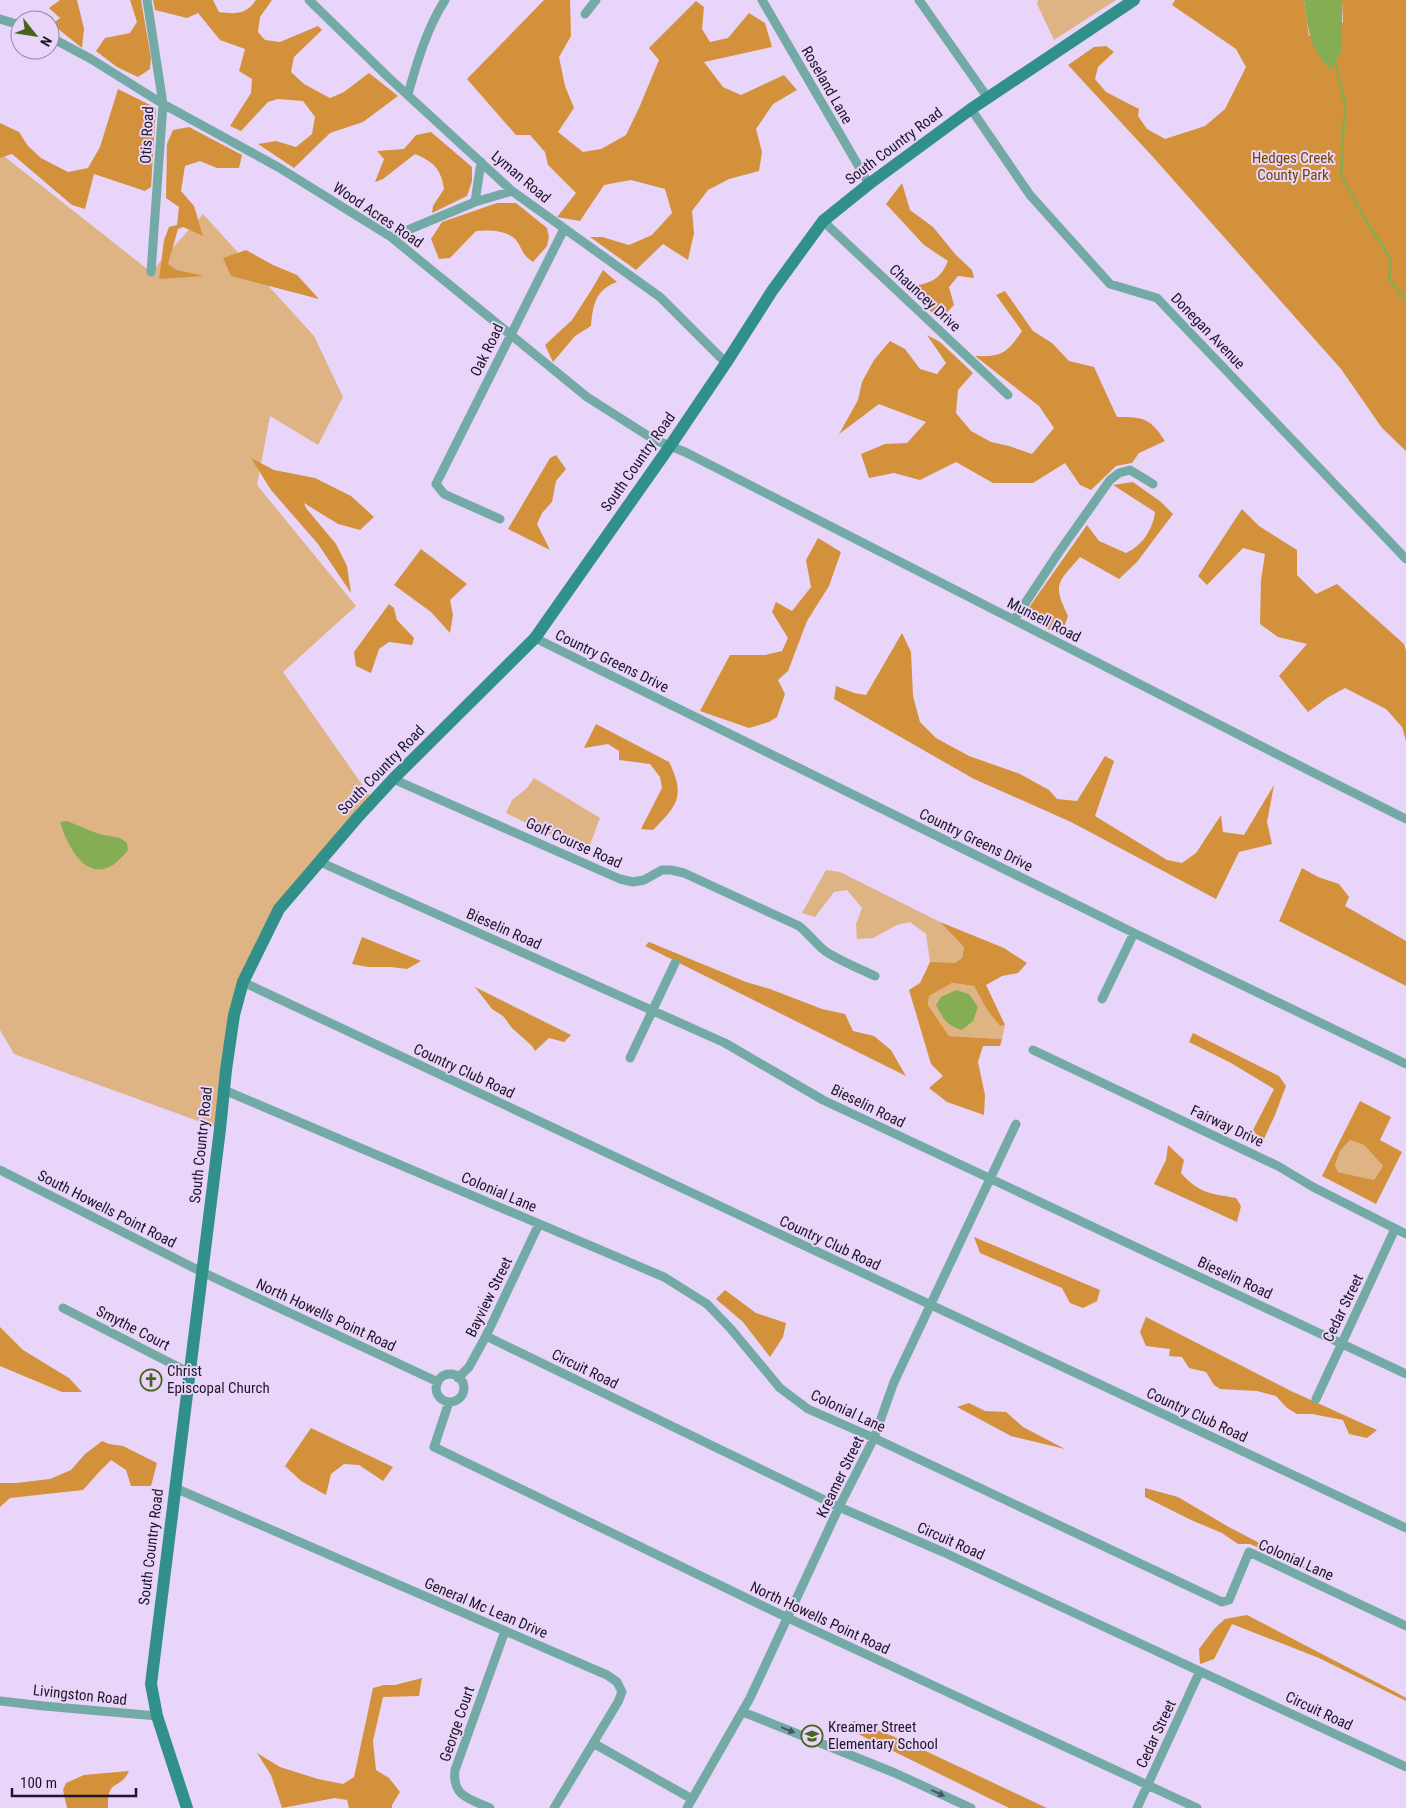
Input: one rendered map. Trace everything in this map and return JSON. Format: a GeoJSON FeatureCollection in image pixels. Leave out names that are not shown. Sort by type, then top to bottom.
{"type":"FeatureCollection","features":[{"type":"Feature","properties":{"kind":"main road","name":"South Country Road"},"geometry":{"type":"LineString","coordinates":[[187,1808],[157,1716],[151,1684],[234,1015],[243,982],[279,910],[393,779],[535,638],[670,446],[777,284],[823,221],[869,184],[971,109],[1134,0]]}},
{"type":"Feature","properties":{"kind":"street","name":"Otis Road"},"geometry":{"type":"LineString","coordinates":[[147,0],[163,104],[151,272]]}},
{"type":"Feature","properties":{"kind":"street","name":"Lyman Road"},"geometry":{"type":"LineString","coordinates":[[309,0],[512,191],[660,297],[726,363]]}},
{"type":"Feature","properties":{"kind":"street"},"geometry":{"type":"LineString","coordinates":[[408,94],[417,62],[438,11],[446,0]]}},
{"type":"Feature","properties":{"kind":"street"},"geometry":{"type":"LineString","coordinates":[[585,14],[596,0]]}},
{"type":"Feature","properties":{"kind":"street","name":"Roseland Lane"},"geometry":{"type":"LineString","coordinates":[[762,0],[869,184]]}},
{"type":"Feature","properties":{"kind":"street"},"geometry":{"type":"LineString","coordinates":[[918,0],[988,98]]}},
{"type":"Feature","properties":{"kind":"street","name":"Wood Acres Road"},"geometry":{"type":"LineString","coordinates":[[60,43],[163,104],[278,167],[391,237],[587,396],[653,439],[670,446]]}},
{"type":"Feature","properties":{"kind":"street","name":"Donegan Avenue"},"geometry":{"type":"LineString","coordinates":[[971,109],[1030,195],[1110,284],[1157,298],[1406,559]]}},
{"type":"Feature","properties":{"kind":"street"},"geometry":{"type":"LineString","coordinates":[[475,202],[481,162]]}},
{"type":"Feature","properties":{"kind":"street"},"geometry":{"type":"LineString","coordinates":[[391,237],[475,202],[512,191]]}},
{"type":"Feature","properties":{"kind":"street","name":"Chauncey Drive"},"geometry":{"type":"LineString","coordinates":[[823,221],[1008,394]]}},
{"type":"Feature","properties":{"kind":"street","name":"Oak Road"},"geometry":{"type":"LineString","coordinates":[[500,519],[444,494],[436,484],[564,229]]}},
{"type":"Feature","properties":{"kind":"street","name":"Munsell Road"},"geometry":{"type":"LineString","coordinates":[[670,446],[1406,818]]}},
{"type":"Feature","properties":{"kind":"street"},"geometry":{"type":"LineString","coordinates":[[1014,620],[1110,480],[1120,473],[1130,470],[1153,484]]}},
{"type":"Feature","properties":{"kind":"street","name":"Country Greens Drive"},"geometry":{"type":"LineString","coordinates":[[535,638],[1134,933],[1406,1064]]}},
{"type":"Feature","properties":{"kind":"street","name":"Golf Course Road"},"geometry":{"type":"LineString","coordinates":[[393,779],[620,879],[634,882],[644,880],[662,870],[684,873],[799,926],[810,934],[823,949],[875,976]]}},
{"type":"Feature","properties":{"kind":"street","name":"Bieselin Road"},"geometry":{"type":"LineString","coordinates":[[320,862],[724,1043],[823,1100],[1406,1374]]}},
{"type":"Feature","properties":{"kind":"street"},"geometry":{"type":"LineString","coordinates":[[1102,999],[1134,933]]}},
{"type":"Feature","properties":{"kind":"street"},"geometry":{"type":"LineString","coordinates":[[630,1058],[675,963]]}},
{"type":"Feature","properties":{"kind":"street","name":"Country Club Road"},"geometry":{"type":"LineString","coordinates":[[243,982],[1406,1528]]}},
{"type":"Feature","properties":{"kind":"street","name":"Fairway Drive"},"geometry":{"type":"LineString","coordinates":[[1033,1050],[1278,1166],[1313,1187],[1406,1234]]}},
{"type":"Feature","properties":{"kind":"street","name":"Colonial Lane"},"geometry":{"type":"LineString","coordinates":[[224,1090],[664,1277],[707,1304],[780,1388],[808,1409],[874,1438],[1222,1602],[1229,1600],[1249,1552],[1406,1626]]}},
{"type":"Feature","properties":{"kind":"street","name":"Kreamer Street"},"geometry":{"type":"LineString","coordinates":[[687,1808],[743,1712],[839,1507],[874,1438],[894,1382],[1016,1124]]}},
{"type":"Feature","properties":{"kind":"street","name":"South Howells Point Road"},"geometry":{"type":"LineString","coordinates":[[0,1170],[202,1272]]}},
{"type":"Feature","properties":{"kind":"street","name":"Bayview Street"},"geometry":{"type":"LineString","coordinates":[[458,1378],[469,1367],[486,1336],[539,1224]]}},
{"type":"Feature","properties":{"kind":"street","name":"Cedar Street"},"geometry":{"type":"LineString","coordinates":[[1316,1398],[1395,1229]]}},
{"type":"Feature","properties":{"kind":"street","name":"North Howells Point Road"},"geometry":{"type":"LineString","coordinates":[[202,1272],[438,1382]]}},
{"type":"Feature","properties":{"kind":"street","name":"Smythe Court"},"geometry":{"type":"LineString","coordinates":[[63,1308],[190,1373]]}},
{"type":"Feature","properties":{"kind":"street","name":"Circuit Road"},"geometry":{"type":"LineString","coordinates":[[486,1336],[839,1507],[943,1552],[1406,1767]]}},
{"type":"Feature","properties":{"kind":"street"},"geometry":{"type":"LineString","coordinates":[[448,1375],[458,1378],[463,1383],[463,1392],[458,1400],[449,1402],[441,1399],[436,1386],[438,1382],[448,1375]]}},
{"type":"Feature","properties":{"kind":"street","name":"North Howells Point Road"},"geometry":{"type":"LineString","coordinates":[[449,1402],[434,1447],[788,1618],[1197,1808]]}},
{"type":"Feature","properties":{"kind":"street","name":"General Mc Lean Drive"},"geometry":{"type":"LineString","coordinates":[[174,1488],[607,1675],[617,1682],[622,1692],[593,1743]]}},
{"type":"Feature","properties":{"kind":"street","name":"George Court"},"geometry":{"type":"LineString","coordinates":[[490,1808],[462,1796],[456,1788],[454,1778],[455,1770],[505,1631]]}},
{"type":"Feature","properties":{"kind":"street","name":"Cedar Street"},"geometry":{"type":"LineString","coordinates":[[1137,1808],[1200,1671]]}},
{"type":"Feature","properties":{"kind":"street","name":"Livingston Road"},"geometry":{"type":"LineString","coordinates":[[0,1700],[44,1706],[157,1716]]}},
{"type":"Feature","properties":{"kind":"street"},"geometry":{"type":"LineString","coordinates":[[743,1712],[895,1773],[971,1808]]}},
{"type":"Feature","properties":{"kind":"street"},"geometry":{"type":"LineString","coordinates":[[554,1808],[593,1743],[692,1799]]}},
{"type":"Feature","properties":{"kind":"shaded area"},"geometry":{"type":"Polygon","coordinates":[[[1038,0],[1116,0],[1054,40],[1037,4],[1038,0]]]}},
{"type":"Feature","properties":{"kind":"shaded area"},"geometry":{"type":"Polygon","coordinates":[[[1304,0],[1342,0],[1342,50],[1331,70],[1314,46],[1304,0]]]}},
{"type":"Feature","properties":{"kind":"shaded area"},"geometry":{"type":"Polygon","coordinates":[[[0,153],[151,272],[203,214],[314,336],[343,397],[318,445],[270,416],[257,485],[356,606],[283,672],[373,800],[279,909],[243,982],[220,1129],[14,1054],[0,1030],[0,153]]]}},
{"type":"Feature","properties":{"kind":"shaded area"},"geometry":{"type":"Polygon","coordinates":[[[534,778],[600,818],[587,853],[506,813],[512,800],[527,788],[534,778]]]}},
{"type":"Feature","properties":{"kind":"shaded area"},"geometry":{"type":"Polygon","coordinates":[[[67,821],[99,834],[120,838],[127,843],[128,850],[116,862],[105,868],[95,869],[86,865],[78,858],[65,835],[60,822],[67,821]]]}},
{"type":"Feature","properties":{"kind":"shaded area"},"geometry":{"type":"Polygon","coordinates":[[[826,870],[840,872],[940,922],[964,947],[962,958],[955,964],[930,962],[926,934],[910,922],[897,925],[873,938],[857,939],[856,924],[862,908],[847,890],[834,892],[815,917],[802,913],[826,870]]]}},
{"type":"Feature","properties":{"kind":"shaded area"},"geometry":{"type":"Polygon","coordinates":[[[952,983],[974,986],[987,1010],[1000,1026],[1005,1025],[1002,1039],[949,1036],[928,1005],[929,996],[952,983]]]}},
{"type":"Feature","properties":{"kind":"shaded area"},"geometry":{"type":"Polygon","coordinates":[[[956,990],[969,994],[978,1007],[973,1021],[962,1030],[946,1021],[936,1005],[941,997],[956,990]]]}},
{"type":"Feature","properties":{"kind":"shaded area"},"geometry":{"type":"Polygon","coordinates":[[[1350,1140],[1364,1145],[1383,1166],[1374,1180],[1338,1172],[1335,1165],[1340,1151],[1350,1140]]]}},
{"type":"Feature","properties":{"kind":"green space"},"geometry":{"type":"Polygon","coordinates":[[[60,0],[77,0],[84,29],[82,48],[60,30],[60,10],[51,10],[49,8],[60,0]]]}},
{"type":"Feature","properties":{"kind":"green space"},"geometry":{"type":"Polygon","coordinates":[[[130,0],[141,0],[151,58],[150,69],[138,77],[117,67],[96,51],[105,38],[130,33],[137,22],[130,0]]]}},
{"type":"Feature","properties":{"kind":"green space"},"geometry":{"type":"Polygon","coordinates":[[[153,0],[213,0],[219,12],[230,13],[244,11],[256,0],[272,0],[260,17],[258,32],[265,40],[280,42],[318,26],[322,30],[294,57],[291,72],[304,84],[330,98],[344,92],[369,73],[398,96],[363,122],[330,133],[294,168],[258,144],[276,141],[296,147],[312,134],[315,117],[303,101],[278,99],[268,102],[241,131],[230,126],[251,93],[252,79],[239,71],[245,49],[220,40],[198,13],[187,18],[155,10],[153,0]]]}},
{"type":"Feature","properties":{"kind":"green space"},"geometry":{"type":"Polygon","coordinates":[[[544,0],[570,0],[571,36],[559,57],[565,86],[574,108],[558,132],[583,152],[601,149],[626,135],[659,60],[649,48],[696,1],[704,7],[702,29],[710,42],[728,38],[749,13],[765,23],[772,47],[704,62],[723,87],[741,95],[784,75],[797,90],[773,104],[756,129],[762,152],[759,171],[729,179],[708,190],[692,211],[694,233],[688,260],[663,244],[636,270],[590,237],[602,237],[629,245],[652,235],[672,213],[665,189],[631,180],[604,185],[580,221],[557,217],[576,193],[548,165],[545,152],[530,135],[516,135],[467,79],[544,0]]]}},
{"type":"Feature","properties":{"kind":"green space","name":"Hedges Creek County Park"},"geometry":{"type":"Polygon","coordinates":[[[1175,0],[1304,0],[1309,36],[1343,22],[1342,0],[1406,0],[1406,451],[1382,428],[1341,369],[1153,157],[1068,65],[1094,47],[1106,46],[1114,52],[1098,67],[1095,79],[1106,92],[1139,109],[1138,116],[1147,129],[1165,139],[1205,126],[1225,109],[1246,67],[1236,49],[1172,5],[1175,0]]]}},
{"type":"Feature","properties":{"kind":"green space"},"geometry":{"type":"Polygon","coordinates":[[[118,89],[156,108],[151,187],[145,191],[94,174],[85,209],[72,205],[12,154],[0,158],[0,123],[19,132],[28,146],[41,158],[68,172],[88,168],[100,147],[118,89]]]}},
{"type":"Feature","properties":{"kind":"green space"},"geometry":{"type":"Polygon","coordinates":[[[189,127],[242,155],[239,168],[217,168],[200,161],[185,166],[181,191],[194,206],[203,236],[183,227],[178,229],[168,264],[177,270],[204,276],[159,279],[164,240],[169,227],[177,225],[179,207],[166,198],[167,144],[173,130],[189,127]]]}},
{"type":"Feature","properties":{"kind":"green space"},"geometry":{"type":"Polygon","coordinates":[[[431,132],[472,167],[472,181],[467,196],[432,213],[433,206],[444,189],[439,171],[432,163],[422,157],[415,154],[383,179],[375,182],[384,159],[377,151],[404,149],[416,135],[431,132]]]}},
{"type":"Feature","properties":{"kind":"green space"},"geometry":{"type":"Polygon","coordinates":[[[902,183],[910,210],[933,227],[956,255],[972,270],[974,278],[958,276],[949,287],[954,305],[940,320],[906,288],[932,281],[941,274],[948,261],[924,245],[886,204],[902,183]]]}},
{"type":"Feature","properties":{"kind":"green space"},"geometry":{"type":"Polygon","coordinates":[[[497,203],[516,203],[547,228],[549,237],[547,246],[533,262],[523,253],[519,244],[510,235],[491,231],[476,231],[450,258],[439,259],[431,239],[442,222],[497,203]]]}},
{"type":"Feature","properties":{"kind":"green space"},"geometry":{"type":"Polygon","coordinates":[[[246,250],[273,265],[297,275],[319,299],[231,276],[223,258],[246,250]]]}},
{"type":"Feature","properties":{"kind":"green space"},"geometry":{"type":"Polygon","coordinates":[[[603,270],[617,282],[604,289],[596,299],[591,326],[575,336],[553,362],[545,345],[572,320],[603,270]]]}},
{"type":"Feature","properties":{"kind":"green space"},"geometry":{"type":"Polygon","coordinates":[[[1005,291],[1033,331],[1052,343],[1069,361],[1094,367],[1117,417],[1146,420],[1165,441],[1139,453],[1132,463],[1116,466],[1091,490],[1080,485],[1065,463],[1033,483],[993,483],[956,462],[920,480],[894,473],[869,478],[861,454],[885,444],[907,443],[926,422],[879,404],[839,434],[858,400],[862,382],[874,360],[890,341],[905,349],[920,369],[937,374],[946,363],[927,335],[940,342],[973,373],[958,390],[956,413],[971,431],[991,442],[1032,454],[1054,428],[1039,406],[975,356],[992,356],[1003,352],[1008,349],[1022,331],[996,295],[1005,291]]]}},
{"type":"Feature","properties":{"kind":"green space"},"geometry":{"type":"Polygon","coordinates":[[[556,455],[566,469],[556,481],[552,502],[542,513],[537,524],[550,550],[508,529],[550,458],[556,455]]]}},
{"type":"Feature","properties":{"kind":"green space"},"geometry":{"type":"Polygon","coordinates":[[[251,458],[274,470],[315,478],[351,496],[374,517],[360,530],[338,524],[304,503],[336,544],[347,566],[351,593],[318,544],[271,490],[251,458]]]}},
{"type":"Feature","properties":{"kind":"green space"},"geometry":{"type":"Polygon","coordinates":[[[1133,482],[1161,502],[1173,514],[1137,562],[1119,579],[1080,557],[1062,578],[1060,584],[1060,597],[1068,616],[1061,636],[1023,616],[1087,525],[1099,541],[1126,553],[1142,541],[1152,525],[1155,512],[1113,485],[1133,482]]]}},
{"type":"Feature","properties":{"kind":"green space"},"geometry":{"type":"Polygon","coordinates":[[[1242,509],[1259,526],[1297,550],[1297,575],[1316,594],[1337,584],[1404,644],[1406,651],[1406,741],[1402,727],[1386,709],[1345,688],[1308,712],[1279,676],[1307,644],[1278,637],[1260,624],[1261,580],[1265,554],[1243,548],[1207,585],[1198,576],[1242,509]]]}},
{"type":"Feature","properties":{"kind":"green space"},"geometry":{"type":"Polygon","coordinates":[[[818,538],[841,552],[829,586],[807,621],[788,671],[778,680],[785,694],[777,717],[769,722],[749,728],[700,711],[730,655],[765,655],[782,651],[788,638],[772,612],[776,602],[792,611],[811,587],[806,560],[818,538]]]}},
{"type":"Feature","properties":{"kind":"green space"},"geometry":{"type":"Polygon","coordinates":[[[421,549],[467,584],[450,600],[453,615],[450,633],[431,612],[394,585],[421,549]]]}},
{"type":"Feature","properties":{"kind":"green space"},"geometry":{"type":"Polygon","coordinates":[[[389,604],[394,608],[397,620],[414,638],[412,645],[389,642],[379,649],[371,673],[356,666],[354,652],[389,604]]]}},
{"type":"Feature","properties":{"kind":"green space"},"geometry":{"type":"Polygon","coordinates":[[[902,633],[911,652],[913,696],[920,722],[936,738],[969,756],[1020,774],[1049,790],[1057,799],[1077,801],[1105,756],[1114,761],[1095,816],[1167,860],[1182,863],[1196,853],[1221,815],[1223,832],[1244,835],[1274,785],[1267,822],[1272,844],[1239,852],[1216,899],[1071,822],[974,779],[834,699],[836,686],[854,693],[866,695],[902,633]]]}},
{"type":"Feature","properties":{"kind":"green space"},"geometry":{"type":"Polygon","coordinates":[[[596,724],[669,762],[678,792],[673,807],[653,830],[641,829],[662,788],[660,777],[650,764],[619,760],[619,751],[608,744],[584,748],[596,724]]]}},
{"type":"Feature","properties":{"kind":"green space"},"geometry":{"type":"Polygon","coordinates":[[[1302,868],[1318,877],[1339,884],[1349,897],[1345,906],[1406,941],[1406,986],[1279,921],[1302,868]]]}},
{"type":"Feature","properties":{"kind":"green space"},"geometry":{"type":"Polygon","coordinates":[[[940,922],[1004,948],[1027,963],[1018,973],[1002,976],[986,985],[1005,1025],[1000,1026],[987,1010],[974,986],[952,983],[929,996],[928,1005],[949,1036],[1002,1039],[1000,1046],[983,1046],[978,1062],[985,1095],[984,1115],[947,1102],[929,1088],[943,1076],[931,1064],[909,990],[920,983],[930,962],[955,963],[962,958],[964,947],[940,922]]]}},
{"type":"Feature","properties":{"kind":"green space"},"geometry":{"type":"Polygon","coordinates":[[[362,937],[421,961],[407,969],[368,967],[352,964],[362,937]]]}},
{"type":"Feature","properties":{"kind":"green space"},"geometry":{"type":"Polygon","coordinates":[[[649,942],[746,982],[822,1009],[845,1014],[853,1031],[874,1036],[891,1050],[906,1076],[645,946],[649,942]]]}},
{"type":"Feature","properties":{"kind":"green space"},"geometry":{"type":"Polygon","coordinates":[[[475,987],[571,1035],[564,1042],[549,1038],[535,1051],[503,1016],[492,1009],[475,987]]]}},
{"type":"Feature","properties":{"kind":"green space"},"geometry":{"type":"Polygon","coordinates":[[[1193,1033],[1279,1076],[1286,1086],[1262,1143],[1253,1130],[1274,1089],[1231,1063],[1189,1042],[1193,1033]]]}},
{"type":"Feature","properties":{"kind":"green space"},"geometry":{"type":"Polygon","coordinates":[[[1360,1101],[1391,1117],[1380,1140],[1402,1152],[1376,1204],[1322,1176],[1360,1101]],[[1350,1140],[1340,1151],[1335,1165],[1338,1172],[1374,1180],[1383,1166],[1364,1145],[1350,1140]]]}},
{"type":"Feature","properties":{"kind":"green space"},"geometry":{"type":"Polygon","coordinates":[[[1168,1145],[1184,1160],[1181,1173],[1194,1185],[1206,1192],[1236,1198],[1241,1206],[1237,1222],[1154,1184],[1166,1160],[1168,1145]]]}},
{"type":"Feature","properties":{"kind":"green space"},"geometry":{"type":"Polygon","coordinates":[[[974,1237],[1100,1290],[1097,1301],[1083,1308],[1070,1303],[1062,1288],[980,1253],[974,1237]]]}},
{"type":"Feature","properties":{"kind":"green space"},"geometry":{"type":"Polygon","coordinates":[[[725,1290],[756,1313],[786,1323],[783,1337],[770,1357],[743,1322],[716,1299],[725,1290]]]}},
{"type":"Feature","properties":{"kind":"green space"},"geometry":{"type":"Polygon","coordinates":[[[1146,1317],[1291,1391],[1377,1430],[1367,1438],[1349,1434],[1343,1420],[1312,1414],[1297,1414],[1287,1408],[1276,1396],[1257,1391],[1220,1389],[1214,1385],[1206,1372],[1189,1368],[1182,1357],[1169,1356],[1170,1349],[1146,1346],[1140,1332],[1146,1317]]]}},
{"type":"Feature","properties":{"kind":"green space"},"geometry":{"type":"Polygon","coordinates":[[[0,1327],[23,1350],[69,1378],[82,1392],[62,1392],[0,1366],[0,1327]]]}},
{"type":"Feature","properties":{"kind":"green space"},"geometry":{"type":"Polygon","coordinates":[[[969,1403],[985,1411],[1006,1412],[1023,1427],[1065,1449],[1011,1436],[957,1407],[969,1403]]]}},
{"type":"Feature","properties":{"kind":"green space"},"geometry":{"type":"Polygon","coordinates":[[[311,1428],[393,1467],[383,1481],[359,1465],[344,1464],[331,1474],[326,1495],[301,1481],[285,1466],[311,1428]]]}},
{"type":"Feature","properties":{"kind":"green space"},"geometry":{"type":"Polygon","coordinates":[[[102,1441],[123,1446],[157,1463],[151,1486],[131,1486],[126,1470],[111,1460],[83,1490],[10,1498],[0,1507],[0,1483],[50,1479],[71,1470],[85,1454],[102,1441]]]}},
{"type":"Feature","properties":{"kind":"green space"},"geometry":{"type":"Polygon","coordinates":[[[1145,1488],[1178,1497],[1227,1526],[1324,1577],[1250,1544],[1238,1544],[1222,1533],[1145,1497],[1145,1488]]]}},
{"type":"Feature","properties":{"kind":"green space"},"geometry":{"type":"Polygon","coordinates":[[[1247,1615],[1399,1694],[1406,1698],[1406,1701],[1319,1658],[1232,1624],[1214,1659],[1200,1664],[1199,1649],[1215,1628],[1225,1619],[1247,1615]]]}},
{"type":"Feature","properties":{"kind":"green space"},"geometry":{"type":"Polygon","coordinates":[[[422,1678],[419,1696],[383,1697],[373,1741],[376,1770],[389,1778],[400,1792],[392,1808],[349,1808],[347,1800],[335,1798],[282,1808],[271,1775],[257,1753],[280,1767],[318,1779],[343,1784],[354,1777],[373,1688],[422,1678]]]}},
{"type":"Feature","properties":{"kind":"green space"},"geometry":{"type":"Polygon","coordinates":[[[854,1721],[900,1739],[1047,1808],[1009,1808],[844,1727],[854,1721]]]}},
{"type":"Feature","properties":{"kind":"green space"},"geometry":{"type":"Polygon","coordinates":[[[129,1771],[122,1781],[112,1788],[108,1798],[108,1808],[67,1808],[63,1790],[66,1783],[84,1775],[129,1771]]]}},
{"type":"Feature","properties":{"kind":"waterway"},"geometry":{"type":"LineString","coordinates":[[1335,61],[1345,104],[1341,174],[1366,221],[1391,259],[1389,279],[1406,301]]}},
{"type":"Feature","properties":{"kind":"place","name":"Christ Episcopal Church"},"geometry":{"type":"Point","coordinates":[151,1380]}},
{"type":"Feature","properties":{"kind":"place","name":"Kreamer Street Elementary School"},"geometry":{"type":"Point","coordinates":[812,1736]}}]}
